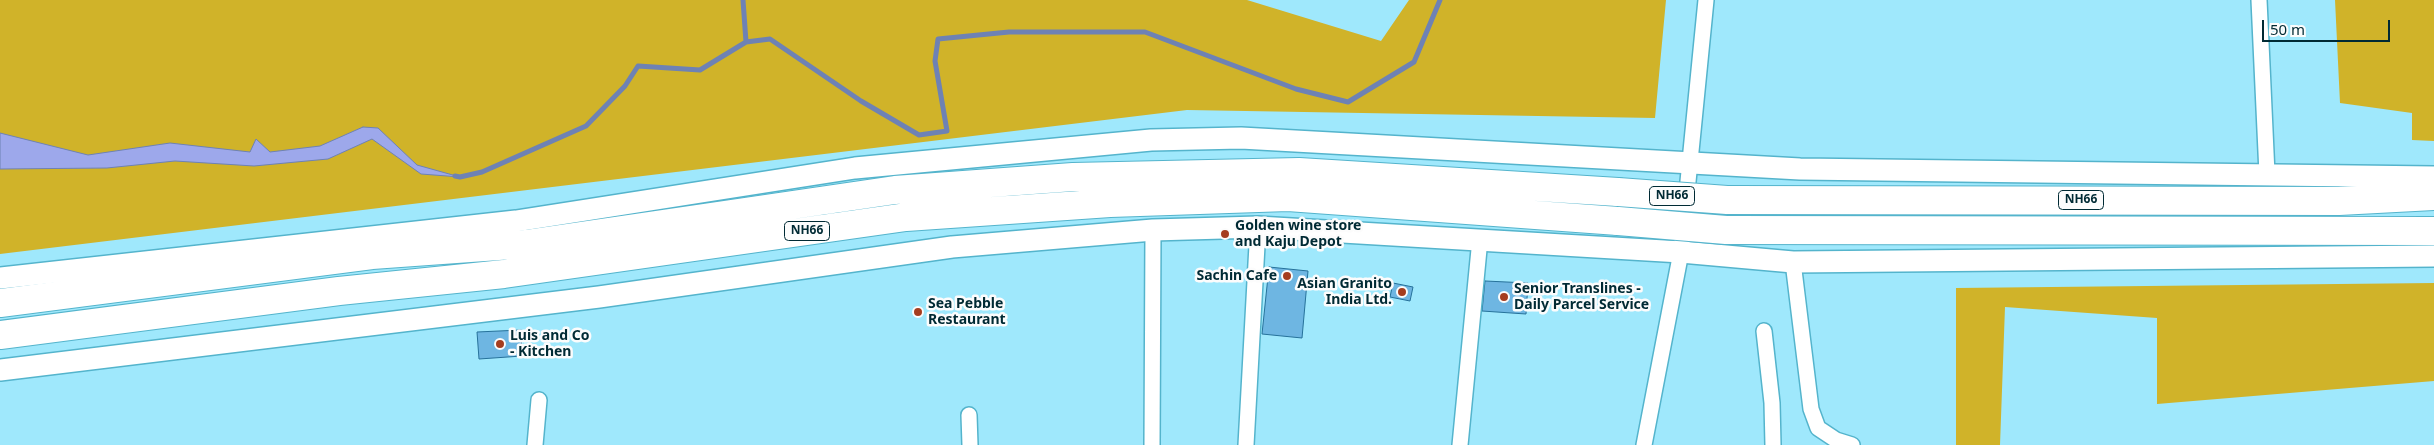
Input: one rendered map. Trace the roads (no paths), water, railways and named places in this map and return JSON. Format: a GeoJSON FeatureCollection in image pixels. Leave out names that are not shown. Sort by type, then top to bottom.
{"type":"FeatureCollection","features":[{"type":"Feature","properties":{"kind":"highway","name":"NH66"},"geometry":{"type":"LineString","coordinates":[[0,303],[372,256],[526,244],[896,190],[1073,177],[1299,172],[1727,200],[2339,201],[2434,196]]}},
{"type":"Feature","properties":{"kind":"highway","name":"NH66"},"geometry":{"type":"LineString","coordinates":[[0,335],[339,291],[504,274],[906,218],[1071,206],[1288,197],[1726,230],[2434,231]]}},
{"type":"Feature","properties":{"kind":"street"},"geometry":{"type":"LineString","coordinates":[[1644,445],[1681,252],[1706,0]]}},
{"type":"Feature","properties":{"kind":"street"},"geometry":{"type":"LineString","coordinates":[[2259,0],[2267,174]]}},
{"type":"Feature","properties":{"kind":"street"},"geometry":{"type":"LineString","coordinates":[[0,278],[516,221],[855,168],[1151,140],[1241,138],[1800,169],[2267,174],[2434,178]]}},
{"type":"Feature","properties":{"kind":"street"},"geometry":{"type":"LineString","coordinates":[[1246,445],[1258,227]]}},
{"type":"Feature","properties":{"kind":"street"},"geometry":{"type":"LineString","coordinates":[[0,370],[599,297],[952,247],[1153,230],[1258,227],[1681,252],[1793,262],[2434,256]]}},
{"type":"Feature","properties":{"kind":"street"},"geometry":{"type":"LineString","coordinates":[[1152,445],[1153,230]]}},
{"type":"Feature","properties":{"kind":"street"},"geometry":{"type":"LineString","coordinates":[[1460,445],[1480,239]]}},
{"type":"Feature","properties":{"kind":"street"},"geometry":{"type":"LineString","coordinates":[[1793,262],[1811,409],[1818,428],[1836,440],[1852,445]]}},
{"type":"Feature","properties":{"kind":"street"},"geometry":{"type":"LineString","coordinates":[[1764,331],[1772,403],[1773,445]]}},
{"type":"Feature","properties":{"kind":"street"},"geometry":{"type":"LineString","coordinates":[[535,445],[539,400]]}},
{"type":"Feature","properties":{"kind":"street"},"geometry":{"type":"LineString","coordinates":[[969,415],[970,445]]}},
{"type":"Feature","properties":{"kind":"water"},"geometry":{"type":"Polygon","coordinates":[[[363,127],[378,128],[417,165],[460,177],[421,174],[372,139],[328,159],[254,166],[175,161],[107,168],[0,169],[0,133],[88,155],[170,143],[250,152],[256,139],[270,152],[320,146],[363,127]]]}},
{"type":"Feature","properties":{"kind":"waterway"},"geometry":{"type":"LineString","coordinates":[[743,0],[746,42]]}},
{"type":"Feature","properties":{"kind":"waterway"},"geometry":{"type":"LineString","coordinates":[[455,176],[460,177],[482,172],[586,126],[625,86],[638,66],[700,70],[746,42],[770,39],[861,101],[919,135],[947,131],[935,61],[938,39],[1009,32],[1145,32],[1296,89],[1348,102],[1414,62],[1440,0]]}},
{"type":"Feature","properties":{"kind":"place","name":"Golden wine store and Kaju Depot"},"geometry":{"type":"Point","coordinates":[1225,234]}},
{"type":"Feature","properties":{"kind":"place","name":"Sachin Cafe"},"geometry":{"type":"Point","coordinates":[1287,276]}},
{"type":"Feature","properties":{"kind":"place","name":"Asian Granito India Ltd."},"geometry":{"type":"Point","coordinates":[1402,292]}},
{"type":"Feature","properties":{"kind":"place","name":"Senior Translines - Daily Parcel Service"},"geometry":{"type":"Point","coordinates":[1504,297]}},
{"type":"Feature","properties":{"kind":"place","name":"Sea Pebble Restaurant"},"geometry":{"type":"Point","coordinates":[918,312]}},
{"type":"Feature","properties":{"kind":"place","name":"Luis and Co - Kitchen"},"geometry":{"type":"Point","coordinates":[500,344]}}]}
